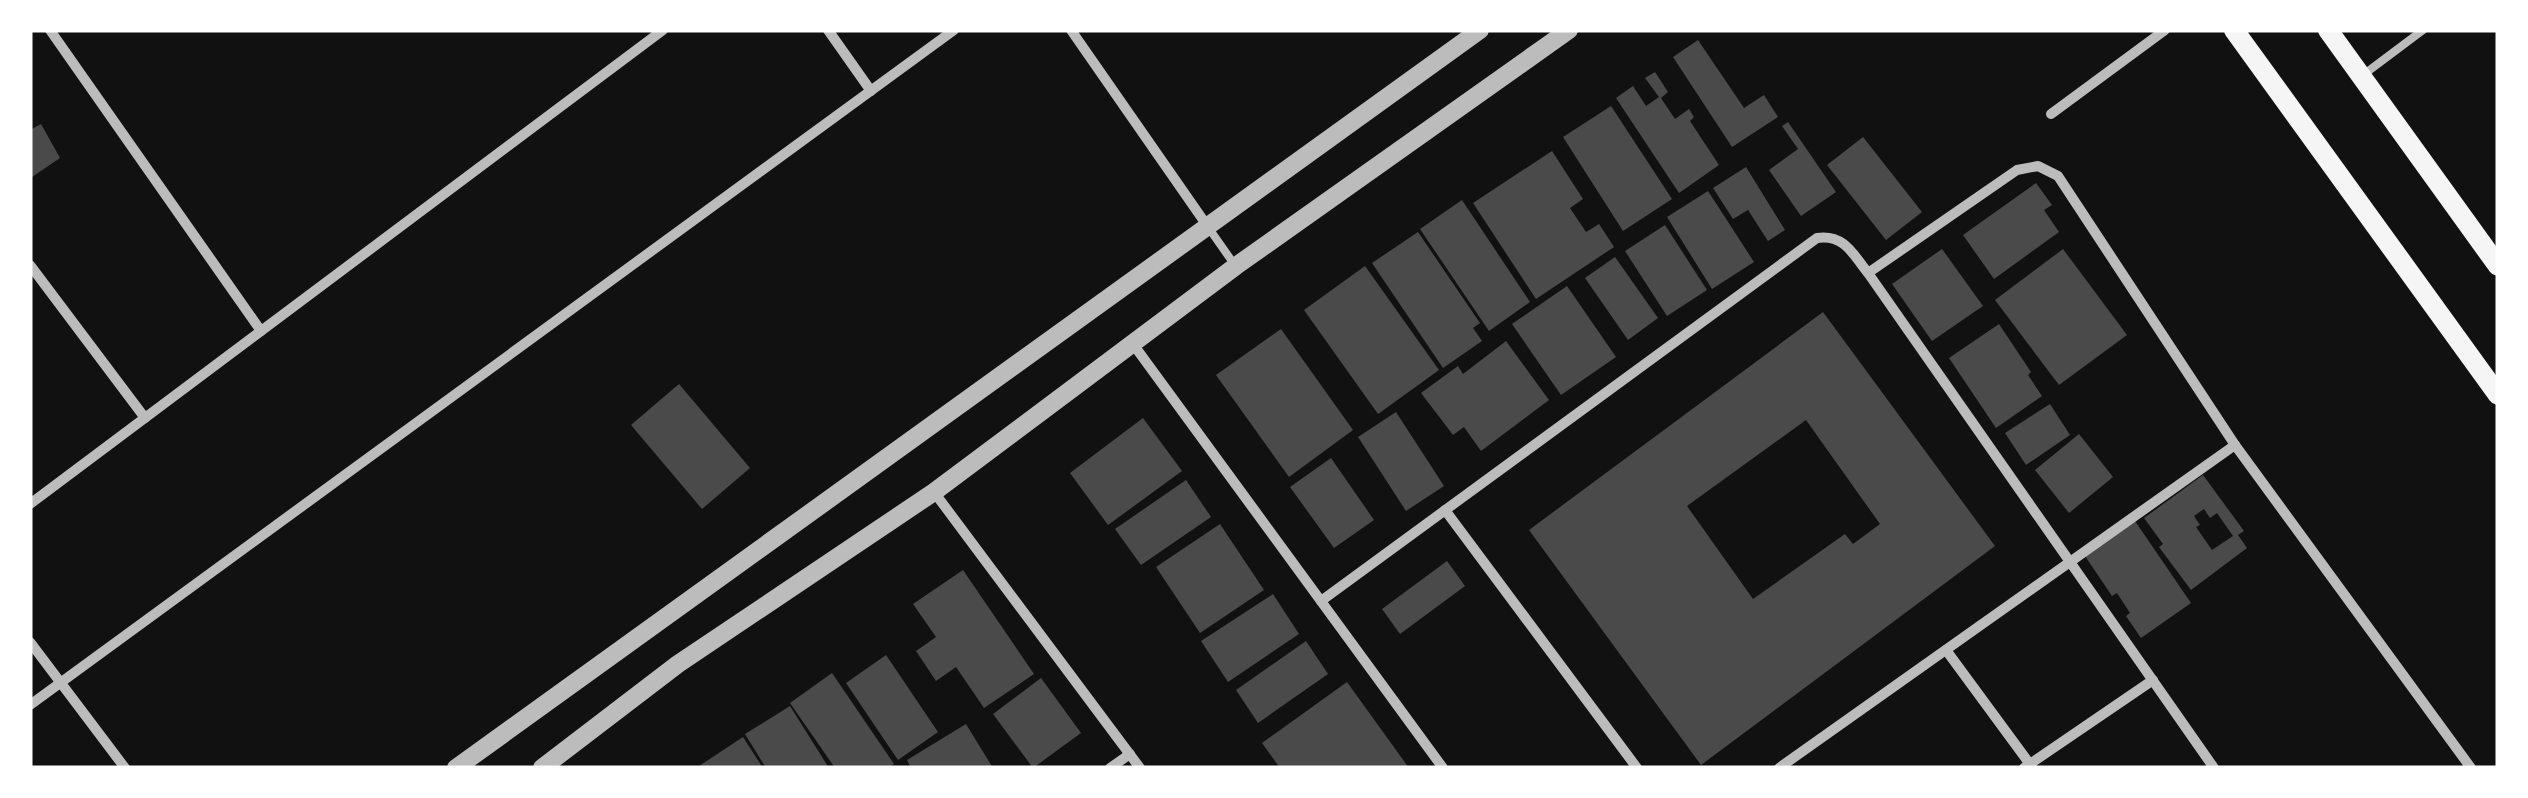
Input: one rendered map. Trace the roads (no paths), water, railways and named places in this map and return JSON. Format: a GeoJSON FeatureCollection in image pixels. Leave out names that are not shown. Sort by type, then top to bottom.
{"type":"FeatureCollection","features":[{"type":"Feature","properties":{"kind":"main road"},"geometry":{"type":"LineString","coordinates":[[2234,30],[2497,391]]}},
{"type":"Feature","properties":{"kind":"main road"},"geometry":{"type":"LineString","coordinates":[[2328,30],[2498,266]]}},
{"type":"Feature","properties":{"kind":"street"},"geometry":{"type":"LineString","coordinates":[[50,30],[261,331]]}},
{"type":"Feature","properties":{"kind":"street"},"geometry":{"type":"LineString","coordinates":[[30,504],[663,30]]}},
{"type":"Feature","properties":{"kind":"street"},"geometry":{"type":"LineString","coordinates":[[828,30],[871,90]]}},
{"type":"Feature","properties":{"kind":"street"},"geometry":{"type":"LineString","coordinates":[[30,705],[954,30]]}},
{"type":"Feature","properties":{"kind":"street"},"geometry":{"type":"LineString","coordinates":[[1071,30],[1208,227]]}},
{"type":"Feature","properties":{"kind":"street"},"geometry":{"type":"LineString","coordinates":[[456,768],[1480,30]]}},
{"type":"Feature","properties":{"kind":"street"},"geometry":{"type":"LineString","coordinates":[[542,768],[678,664],[934,492],[1236,266],[1569,30]]}},
{"type":"Feature","properties":{"kind":"street"},"geometry":{"type":"LineString","coordinates":[[2051,114],[2165,30]]}},
{"type":"Feature","properties":{"kind":"street"},"geometry":{"type":"LineString","coordinates":[[1868,273],[2017,170],[2038,166],[2058,176],[2235,445],[2471,768]]}},
{"type":"Feature","properties":{"kind":"street"},"geometry":{"type":"LineString","coordinates":[[1321,601],[1817,238],[1831,236],[1845,244],[1868,273],[2214,768]]}},
{"type":"Feature","properties":{"kind":"street"},"geometry":{"type":"LineString","coordinates":[[30,266],[145,418]]}},
{"type":"Feature","properties":{"kind":"street"},"geometry":{"type":"LineString","coordinates":[[1134,344],[1443,768]]}},
{"type":"Feature","properties":{"kind":"street"},"geometry":{"type":"LineString","coordinates":[[1782,767],[2235,445]]}},
{"type":"Feature","properties":{"kind":"street"},"geometry":{"type":"LineString","coordinates":[[934,492],[1140,768]]}},
{"type":"Feature","properties":{"kind":"street"},"geometry":{"type":"LineString","coordinates":[[1445,510],[1636,768]]}},
{"type":"Feature","properties":{"kind":"street"},"geometry":{"type":"LineString","coordinates":[[30,642],[125,768]]}},
{"type":"Feature","properties":{"kind":"street"},"geometry":{"type":"LineString","coordinates":[[1946,650],[2029,767],[2153,680]]}},
{"type":"Feature","properties":{"kind":"street"},"geometry":{"type":"LineString","coordinates":[[1110,768],[1130,754]]}},
{"type":"Feature","properties":{"kind":"lane"},"geometry":{"type":"LineString","coordinates":[[2362,76],[2423,30]]}},
{"type":"Feature","properties":{"kind":"lane"},"geometry":{"type":"LineString","coordinates":[[1208,227],[1236,266]]}}]}
